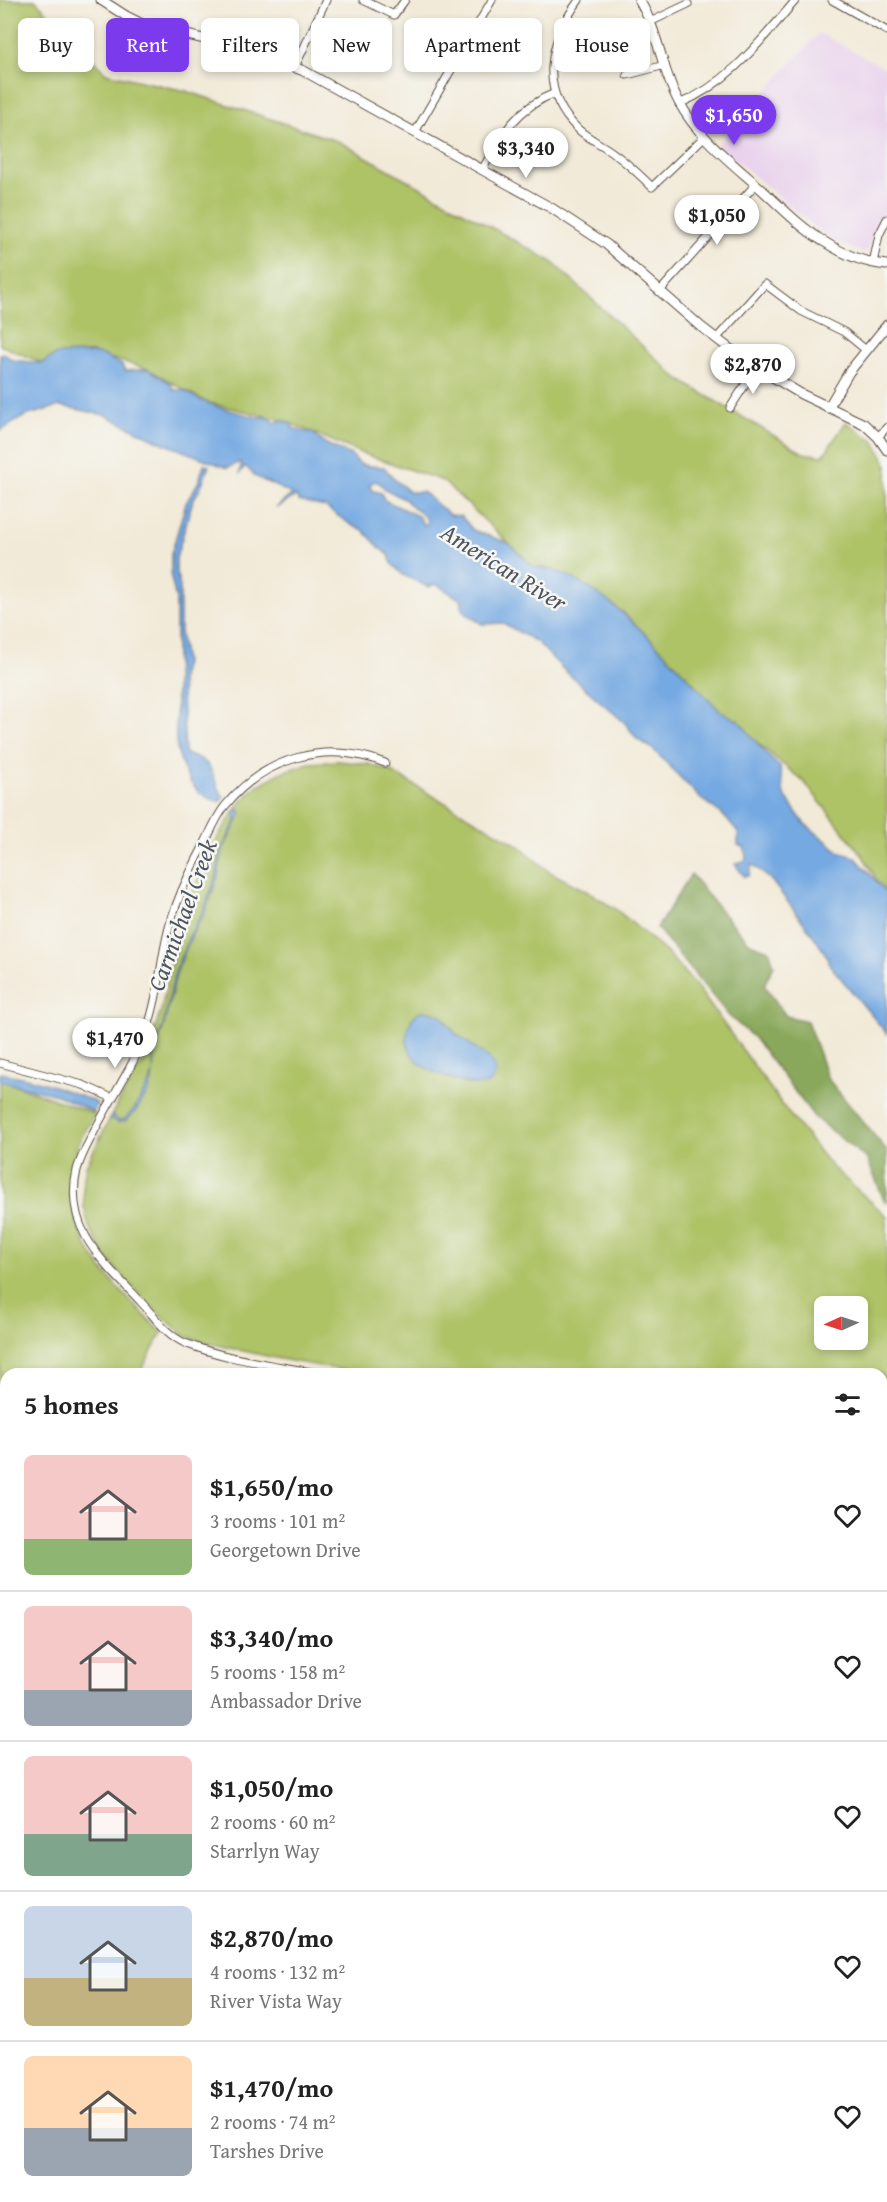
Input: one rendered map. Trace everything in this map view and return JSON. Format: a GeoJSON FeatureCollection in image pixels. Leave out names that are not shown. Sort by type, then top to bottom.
{"type":"FeatureCollection","features":[{"type":"Feature","properties":{"kind":"street"},"geometry":{"type":"LineString","coordinates":[[101,0],[142,24],[201,38]]}},
{"type":"Feature","properties":{"kind":"street"},"geometry":{"type":"LineString","coordinates":[[299,60],[326,0]]}},
{"type":"Feature","properties":{"kind":"street"},"geometry":{"type":"LineString","coordinates":[[363,0],[394,15],[405,0]]}},
{"type":"Feature","properties":{"kind":"street"},"geometry":{"type":"LineString","coordinates":[[415,132],[492,0]]}},
{"type":"Feature","properties":{"kind":"street"},"geometry":{"type":"LineString","coordinates":[[579,0],[562,27],[554,50],[552,75],[555,93],[564,112],[578,129],[626,163],[652,187],[704,137]]}},
{"type":"Feature","properties":{"kind":"street"},"geometry":{"type":"LineString","coordinates":[[639,0],[648,18]]}},
{"type":"Feature","properties":{"kind":"street"},"geometry":{"type":"LineString","coordinates":[[680,104],[729,75],[796,0]]}},
{"type":"Feature","properties":{"kind":"street"},"geometry":{"type":"LineString","coordinates":[[832,0],[843,3],[887,31]]}},
{"type":"Feature","properties":{"kind":"street"},"geometry":{"type":"LineString","coordinates":[[688,4],[650,22],[680,104],[704,137],[801,225],[823,242],[873,263],[887,265]]}},
{"type":"Feature","properties":{"kind":"street"},"geometry":{"type":"LineString","coordinates":[[627,75],[665,65]]}},
{"type":"Feature","properties":{"kind":"street"},"geometry":{"type":"LineString","coordinates":[[299,69],[585,229],[616,252],[716,339],[756,368],[828,408],[864,424],[878,437],[887,450]]}},
{"type":"Feature","properties":{"kind":"street"},"geometry":{"type":"LineString","coordinates":[[482,170],[505,130],[517,116],[535,101],[555,93]]}},
{"type":"Feature","properties":{"kind":"street"},"geometry":{"type":"LineString","coordinates":[[660,291],[756,184]]}},
{"type":"Feature","properties":{"kind":"street"},"geometry":{"type":"LineString","coordinates":[[873,263],[879,235],[887,219]]}},
{"type":"Feature","properties":{"kind":"street"},"geometry":{"type":"LineString","coordinates":[[716,339],[765,284],[801,311],[844,332],[866,350]]}},
{"type":"Feature","properties":{"kind":"street"},"geometry":{"type":"LineString","coordinates":[[828,408],[849,372],[887,325]]}},
{"type":"Feature","properties":{"kind":"street"},"geometry":{"type":"LineString","coordinates":[[730,408],[756,368]]}},
{"type":"Feature","properties":{"kind":"street"},"geometry":{"type":"LineString","coordinates":[[878,437],[887,427]]}},
{"type":"Feature","properties":{"kind":"street"},"geometry":{"type":"LineString","coordinates":[[290,1368],[208,1352],[183,1342],[163,1327],[94,1251],[82,1232],[74,1188],[81,1157],[133,1062],[151,1019],[160,981],[164,950],[177,903],[208,834],[225,807],[256,777],[300,757],[324,753],[348,753],[364,755],[385,763]]}},
{"type":"Feature","properties":{"kind":"street"},"geometry":{"type":"LineString","coordinates":[[0,1062],[83,1085],[112,1098]]}},
{"type":"Feature","properties":{"kind":"shaded area"},"geometry":{"type":"Polygon","coordinates":[[[819,33],[887,69],[887,209],[878,221],[867,252],[863,253],[836,242],[818,230],[717,144],[819,33]]]}},
{"type":"Feature","properties":{"kind":"green space"},"geometry":{"type":"Polygon","coordinates":[[[0,0],[35,0],[53,18],[18,18],[18,72],[94,72],[94,61],[106,73],[186,91],[340,142],[551,261],[678,379],[803,453],[823,456],[846,422],[875,442],[887,465],[887,898],[863,856],[805,783],[720,711],[623,612],[547,568],[534,567],[443,481],[361,453],[283,420],[206,402],[148,369],[92,353],[57,354],[42,363],[0,345],[0,0]]]}},
{"type":"Feature","properties":{"kind":"green space"},"geometry":{"type":"Polygon","coordinates":[[[338,761],[368,764],[390,771],[520,846],[548,871],[617,910],[666,952],[697,987],[786,1110],[832,1167],[887,1216],[887,1368],[331,1368],[280,1359],[185,1336],[146,1302],[104,1255],[89,1227],[84,1207],[83,1184],[86,1166],[114,1110],[144,1060],[161,1011],[181,917],[218,837],[239,804],[256,786],[282,772],[309,763],[338,761]]]}},
{"type":"Feature","properties":{"kind":"green space"},"geometry":{"type":"Polygon","coordinates":[[[691,874],[750,943],[769,950],[774,965],[764,985],[786,1016],[807,1021],[828,1079],[887,1151],[887,1203],[867,1159],[815,1118],[754,1038],[729,1016],[657,928],[691,874]]]}},
{"type":"Feature","properties":{"kind":"green space"},"geometry":{"type":"Polygon","coordinates":[[[0,1081],[95,1114],[82,1137],[74,1160],[73,1200],[77,1223],[98,1263],[112,1281],[162,1333],[142,1368],[0,1368],[0,1081]]]}},
{"type":"Feature","properties":{"kind":"water","name":"American River"},"geometry":{"type":"Polygon","coordinates":[[[4,353],[12,360],[42,363],[57,354],[103,355],[122,365],[125,371],[148,369],[171,383],[173,390],[185,391],[202,401],[244,414],[266,417],[273,420],[273,423],[283,420],[293,425],[292,428],[313,432],[325,443],[351,455],[360,464],[384,467],[410,492],[423,492],[450,515],[461,516],[473,530],[508,543],[534,567],[558,572],[584,584],[609,602],[659,647],[720,711],[739,721],[780,767],[784,795],[804,823],[840,852],[855,857],[887,893],[887,1034],[829,964],[827,956],[813,935],[771,880],[752,864],[749,876],[744,876],[735,864],[746,860],[745,848],[738,845],[738,832],[722,814],[701,799],[654,750],[637,739],[625,723],[564,670],[537,642],[503,623],[482,624],[465,613],[461,607],[463,601],[436,584],[428,587],[403,575],[392,564],[389,555],[362,529],[353,526],[325,507],[299,501],[296,496],[276,508],[292,494],[256,477],[245,466],[240,473],[241,462],[227,468],[163,443],[105,415],[60,406],[25,416],[0,431],[0,354],[4,353]],[[374,481],[369,486],[374,491],[382,493],[384,500],[418,516],[424,525],[428,522],[406,500],[385,489],[380,483],[374,481]]]}},
{"type":"Feature","properties":{"kind":"water"},"geometry":{"type":"Polygon","coordinates":[[[204,464],[209,466],[193,500],[176,558],[180,587],[180,631],[185,663],[181,677],[185,753],[201,759],[209,767],[224,797],[220,801],[210,799],[195,788],[181,762],[176,743],[176,599],[171,578],[171,554],[186,503],[199,481],[204,464]]]}},
{"type":"Feature","properties":{"kind":"water","name":"Carmichael Creek"},"geometry":{"type":"Polygon","coordinates":[[[238,808],[241,814],[223,850],[218,876],[206,910],[191,937],[177,971],[164,1025],[155,1051],[153,1072],[153,1051],[163,1025],[175,971],[189,936],[204,909],[216,876],[221,850],[236,821],[235,812],[238,808]]]}},
{"type":"Feature","properties":{"kind":"water"},"geometry":{"type":"Polygon","coordinates":[[[421,1011],[431,1011],[441,1015],[455,1033],[490,1059],[496,1071],[492,1081],[483,1085],[462,1082],[431,1071],[422,1065],[409,1050],[407,1040],[412,1018],[421,1011]]]}},
{"type":"Feature","properties":{"kind":"water"},"geometry":{"type":"Polygon","coordinates":[[[153,1072],[147,1094],[135,1112],[127,1120],[119,1123],[111,1119],[113,1115],[119,1121],[126,1118],[150,1082],[153,1072]]]}},
{"type":"Feature","properties":{"kind":"water"},"geometry":{"type":"Polygon","coordinates":[[[0,1073],[37,1081],[85,1098],[97,1103],[94,1112],[57,1095],[0,1081],[0,1073]]]}}]}
